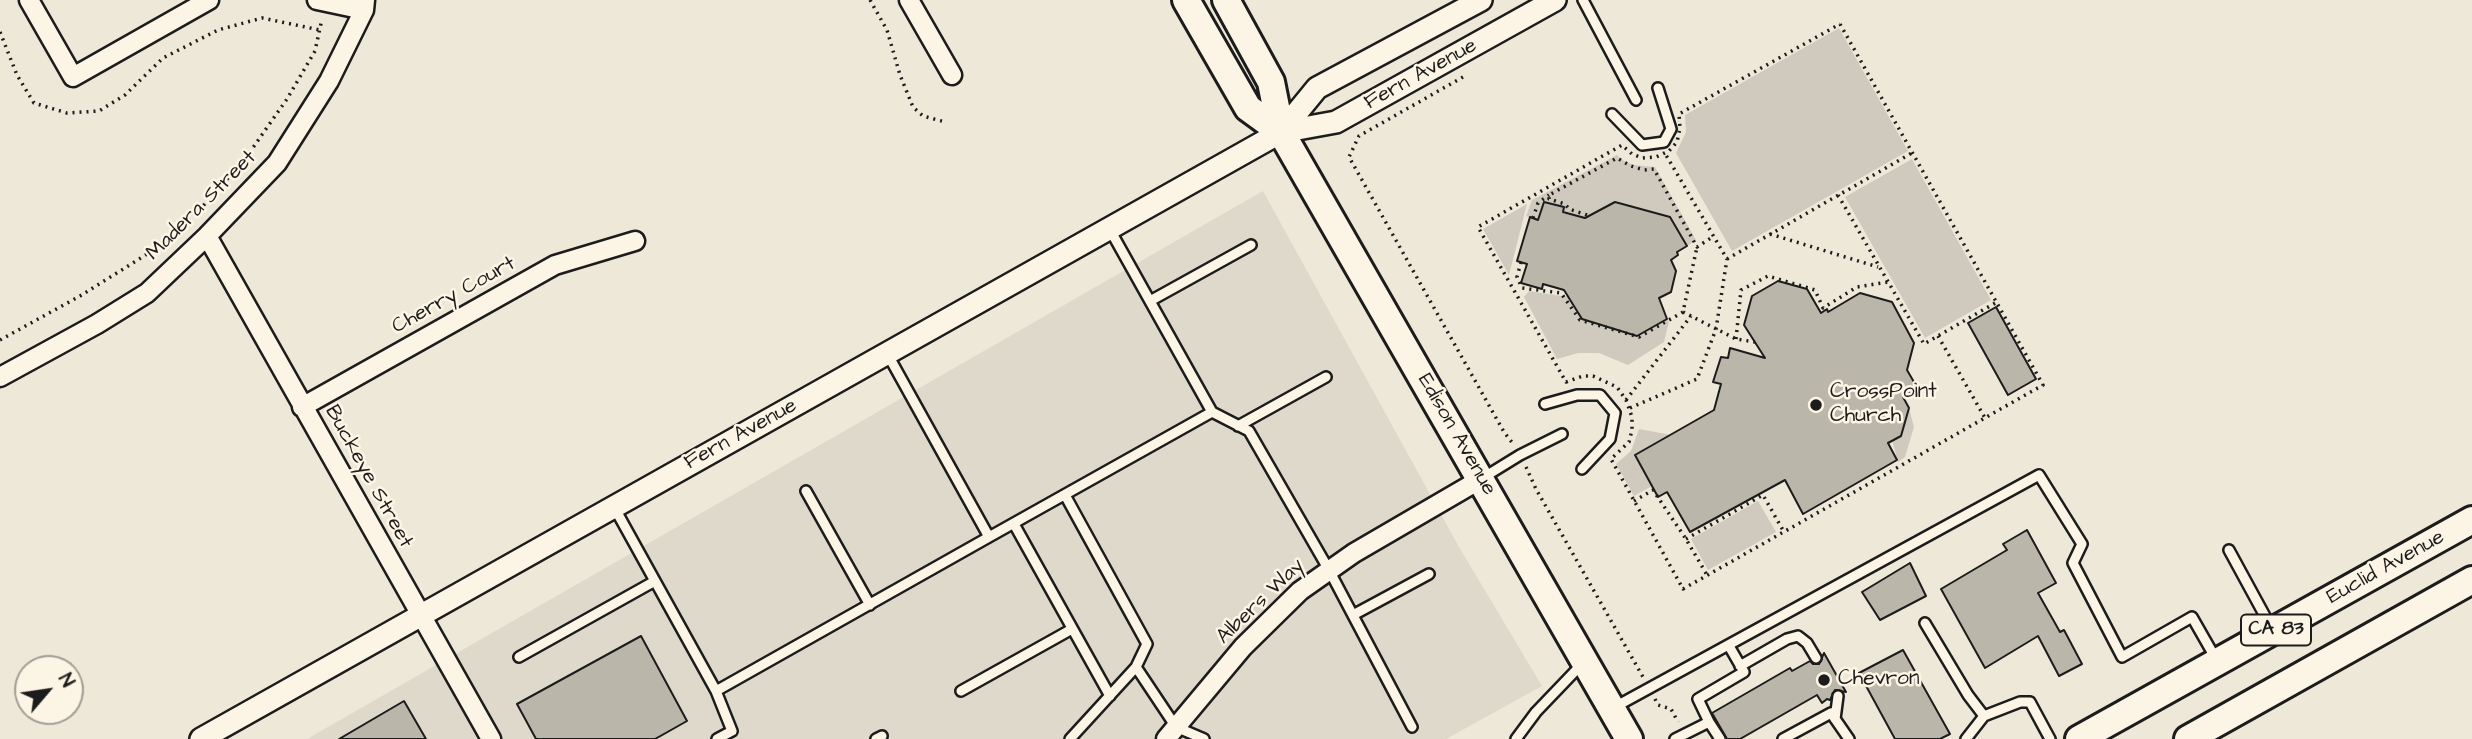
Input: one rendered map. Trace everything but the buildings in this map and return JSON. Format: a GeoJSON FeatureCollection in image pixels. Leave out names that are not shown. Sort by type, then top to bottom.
{"type":"FeatureCollection","features":[{"type":"Feature","properties":{"kind":"main road","name":"Edison Avenue"},"geometry":{"type":"LineString","coordinates":[[1186,0],[1248,108],[1281,132]]}},
{"type":"Feature","properties":{"kind":"main road","name":"Edison Avenue"},"geometry":{"type":"LineString","coordinates":[[1226,0],[1272,84],[1281,132],[1629,739]]}},
{"type":"Feature","properties":{"kind":"main road","name":"Euclid Avenue"},"geometry":{"type":"LineString","coordinates":[[2079,739],[2472,520]]}},
{"type":"Feature","properties":{"kind":"main road"},"geometry":{"type":"LineString","coordinates":[[2188,739],[2472,580]]}},
{"type":"Feature","properties":{"kind":"street"},"geometry":{"type":"LineString","coordinates":[[29,0],[73,77],[209,0]]}},
{"type":"Feature","properties":{"kind":"street"},"geometry":{"type":"LineString","coordinates":[[909,0],[952,75]]}},
{"type":"Feature","properties":{"kind":"street","name":"Fern Avenue"},"geometry":{"type":"LineString","coordinates":[[1281,132],[1317,88],[1481,0]]}},
{"type":"Feature","properties":{"kind":"street","name":"Fern Avenue"},"geometry":{"type":"LineString","coordinates":[[201,739],[1281,132],[1336,122],[1555,0]]}},
{"type":"Feature","properties":{"kind":"street"},"geometry":{"type":"LineString","coordinates":[[321,1],[365,5]]}},
{"type":"Feature","properties":{"kind":"street","name":"Madera Street"},"geometry":{"type":"LineString","coordinates":[[0,377],[97,324],[147,293],[207,236],[277,163],[329,81],[365,5]]}},
{"type":"Feature","properties":{"kind":"street","name":"Buckeye Street"},"geometry":{"type":"LineString","coordinates":[[207,236],[491,739]]}},
{"type":"Feature","properties":{"kind":"street","name":"Cherry Court"},"geometry":{"type":"LineString","coordinates":[[302,407],[555,265],[635,242]]}},
{"type":"Feature","properties":{"kind":"street","name":"Albers Way"},"geometry":{"type":"LineString","coordinates":[[1171,733],[1243,647],[1300,591],[1329,570],[1481,479]]}},
{"type":"Feature","properties":{"kind":"lane"},"geometry":{"type":"LineString","coordinates":[[1583,0],[1636,100]]}},
{"type":"Feature","properties":{"kind":"lane"},"geometry":{"type":"LineString","coordinates":[[1612,114],[1642,145],[1664,142],[1671,129],[1658,88]]}},
{"type":"Feature","properties":{"kind":"lane"},"geometry":{"type":"LineString","coordinates":[[1109,228],[1212,412],[1249,431],[1329,570],[1412,727]]}},
{"type":"Feature","properties":{"kind":"lane"},"geometry":{"type":"LineString","coordinates":[[1150,301],[1251,245]]}},
{"type":"Feature","properties":{"kind":"lane"},"geometry":{"type":"LineString","coordinates":[[887,354],[989,537]]}},
{"type":"Feature","properties":{"kind":"lane"},"geometry":{"type":"LineString","coordinates":[[1238,426],[1326,377]]}},
{"type":"Feature","properties":{"kind":"lane"},"geometry":{"type":"LineString","coordinates":[[1545,404],[1577,395],[1600,395],[1615,413],[1610,439],[1582,469]]}},
{"type":"Feature","properties":{"kind":"lane"},"geometry":{"type":"LineString","coordinates":[[716,691],[1212,412]]}},
{"type":"Feature","properties":{"kind":"lane"},"geometry":{"type":"LineString","coordinates":[[1481,479],[1562,434]]}},
{"type":"Feature","properties":{"kind":"lane"},"geometry":{"type":"LineString","coordinates":[[1612,709],[2039,475],[2082,544],[2073,563],[2122,657],[2192,617],[2218,662]]}},
{"type":"Feature","properties":{"kind":"lane"},"geometry":{"type":"LineString","coordinates":[[806,491],[870,605]]}},
{"type":"Feature","properties":{"kind":"lane"},"geometry":{"type":"LineString","coordinates":[[1065,495],[1147,644],[1136,667],[1070,739]]}},
{"type":"Feature","properties":{"kind":"lane"},"geometry":{"type":"LineString","coordinates":[[614,507],[716,691],[735,735],[717,739]]}},
{"type":"Feature","properties":{"kind":"lane"},"geometry":{"type":"LineString","coordinates":[[1014,524],[1110,696]]}},
{"type":"Feature","properties":{"kind":"lane"},"geometry":{"type":"LineString","coordinates":[[2229,550],[2273,631]]}},
{"type":"Feature","properties":{"kind":"lane"},"geometry":{"type":"LineString","coordinates":[[1353,615],[1429,574]]}},
{"type":"Feature","properties":{"kind":"lane"},"geometry":{"type":"LineString","coordinates":[[519,657],[655,580]]}},
{"type":"Feature","properties":{"kind":"lane"},"geometry":{"type":"LineString","coordinates":[[1925,623],[1968,695],[1984,716]]}},
{"type":"Feature","properties":{"kind":"lane"},"geometry":{"type":"LineString","coordinates":[[961,691],[1072,629]]}},
{"type":"Feature","properties":{"kind":"lane"},"geometry":{"type":"LineString","coordinates":[[1740,666],[1787,639],[1798,636],[1807,643],[1816,658]]}},
{"type":"Feature","properties":{"kind":"lane"},"geometry":{"type":"LineString","coordinates":[[1720,739],[1699,699],[1744,672],[1729,646]]}},
{"type":"Feature","properties":{"kind":"lane"},"geometry":{"type":"LineString","coordinates":[[1516,739],[1536,712],[1585,661]]}},
{"type":"Feature","properties":{"kind":"lane"},"geometry":{"type":"LineString","coordinates":[[1136,667],[1171,733],[1204,739]]}},
{"type":"Feature","properties":{"kind":"lane"},"geometry":{"type":"LineString","coordinates":[[1835,719],[1838,696]]}},
{"type":"Feature","properties":{"kind":"lane"},"geometry":{"type":"LineString","coordinates":[[1966,739],[1984,716],[2020,702],[2030,702],[2050,739]]}},
{"type":"Feature","properties":{"kind":"lane"},"geometry":{"type":"LineString","coordinates":[[1783,739],[1831,713],[1849,739]]}},
{"type":"Feature","properties":{"kind":"lane"},"geometry":{"type":"LineString","coordinates":[[1675,739],[1709,722]]}},
{"type":"Feature","properties":{"kind":"path"},"geometry":{"type":"LineString","coordinates":[[870,0],[887,30],[913,107],[923,116],[946,122]]}},
{"type":"Feature","properties":{"kind":"path"},"geometry":{"type":"LineString","coordinates":[[0,340],[80,296],[152,251],[204,206],[245,159],[287,99],[315,51],[320,30],[321,1]]}},
{"type":"Feature","properties":{"kind":"path"},"geometry":{"type":"LineString","coordinates":[[0,32],[17,75],[34,103],[67,113],[99,111],[125,95],[163,58],[218,30],[262,18],[320,30]]}},
{"type":"Feature","properties":{"kind":"path"},"geometry":{"type":"LineString","coordinates":[[1840,24],[2043,385],[1683,589],[1611,459],[1629,442],[1632,430],[1626,400],[1616,387],[1593,376],[1583,376],[1566,382],[1478,227],[1622,145],[1642,158],[1665,153],[1677,142],[1679,114],[1840,24]]}},
{"type":"Feature","properties":{"kind":"path"},"geometry":{"type":"LineString","coordinates":[[1470,73],[1359,136],[1349,158],[1504,432],[1520,455],[1536,489],[1658,705],[1671,709],[1685,734]]}},
{"type":"Feature","properties":{"kind":"path"},"geometry":{"type":"LineString","coordinates":[[1629,409],[1697,379],[1716,328],[1727,259],[1665,153]]}},
{"type":"Feature","properties":{"kind":"path"},"geometry":{"type":"LineString","coordinates":[[1727,259],[1912,153]]}},
{"type":"Feature","properties":{"kind":"path"},"geometry":{"type":"LineString","coordinates":[[1521,262],[1517,277],[1522,288],[1561,293],[1580,320],[1639,337],[1683,312],[1697,247],[1654,169],[1644,170],[1617,158],[1549,195],[1538,203],[1533,218]]}},
{"type":"Feature","properties":{"kind":"path"},"geometry":{"type":"LineString","coordinates":[[1549,195],[1549,199],[1587,215]]}},
{"type":"Feature","properties":{"kind":"path"},"geometry":{"type":"LineString","coordinates":[[1838,195],[1924,344],[1997,302]]}},
{"type":"Feature","properties":{"kind":"path"},"geometry":{"type":"LineString","coordinates":[[1770,234],[1880,268]]}},
{"type":"Feature","properties":{"kind":"path"},"geometry":{"type":"LineString","coordinates":[[1697,247],[1714,236]]}},
{"type":"Feature","properties":{"kind":"path"},"geometry":{"type":"LineString","coordinates":[[1736,338],[1741,290],[1768,276],[1815,290],[1823,308],[1857,287],[1888,282]]}},
{"type":"Feature","properties":{"kind":"path"},"geometry":{"type":"LineString","coordinates":[[1683,312],[1736,338],[1755,342]]}},
{"type":"Feature","properties":{"kind":"path"},"geometry":{"type":"LineString","coordinates":[[1626,400],[1691,316]]}},
{"type":"Feature","properties":{"kind":"path"},"geometry":{"type":"LineString","coordinates":[[1938,336],[1985,418]]}},
{"type":"Feature","properties":{"kind":"path"},"geometry":{"type":"LineString","coordinates":[[1634,501],[1653,490],[1707,575]]}},
{"type":"Feature","properties":{"kind":"path"},"geometry":{"type":"LineString","coordinates":[[1686,539],[1763,495],[1784,532]]}},
{"type":"Feature","properties":{"kind":"shaded area"},"geometry":{"type":"Polygon","coordinates":[[[1839,28],[1908,151],[1732,251],[1676,153],[1686,132],[1685,115],[1839,28]]]}},
{"type":"Feature","properties":{"kind":"shaded area"},"geometry":{"type":"Polygon","coordinates":[[[1617,155],[1634,165],[1655,167],[1696,240],[1687,246],[1670,217],[1615,202],[1585,218],[1563,212],[1564,207],[1544,202],[1538,220],[1526,216],[1532,200],[1617,155]]]}},
{"type":"Feature","properties":{"kind":"shaded area"},"geometry":{"type":"Polygon","coordinates":[[[1912,159],[1991,300],[1925,338],[1845,197],[1912,159]]]}},
{"type":"Feature","properties":{"kind":"shaded area"},"geometry":{"type":"Polygon","coordinates":[[[1263,191],[1459,547],[1542,686],[1446,739],[307,739],[1263,191]]]}},
{"type":"Feature","properties":{"kind":"shaded area"},"geometry":{"type":"Polygon","coordinates":[[[1527,204],[1509,275],[1483,229],[1527,204]]]}},
{"type":"Feature","properties":{"kind":"shaded area"},"geometry":{"type":"Polygon","coordinates":[[[1529,291],[1568,297],[1582,319],[1637,336],[1667,319],[1669,322],[1664,342],[1628,365],[1599,353],[1578,353],[1557,359],[1524,297],[1529,291]]]}},
{"type":"Feature","properties":{"kind":"shaded area"},"geometry":{"type":"Polygon","coordinates":[[[1909,408],[1914,427],[1905,457],[1898,462],[1892,440],[1909,408]]]}},
{"type":"Feature","properties":{"kind":"shaded area"},"geometry":{"type":"Polygon","coordinates":[[[1639,429],[1671,435],[1652,486],[1634,496],[1616,464],[1631,451],[1639,429]]]}},
{"type":"Feature","properties":{"kind":"shaded area"},"geometry":{"type":"Polygon","coordinates":[[[1758,501],[1776,532],[1708,570],[1691,539],[1758,501]]]}},
{"type":"Feature","properties":{"kind":"place","name":"CrossPoint Church"},"geometry":{"type":"Point","coordinates":[1816,405]}},
{"type":"Feature","properties":{"kind":"place","name":"Chevron"},"geometry":{"type":"Point","coordinates":[1824,680]}}]}
